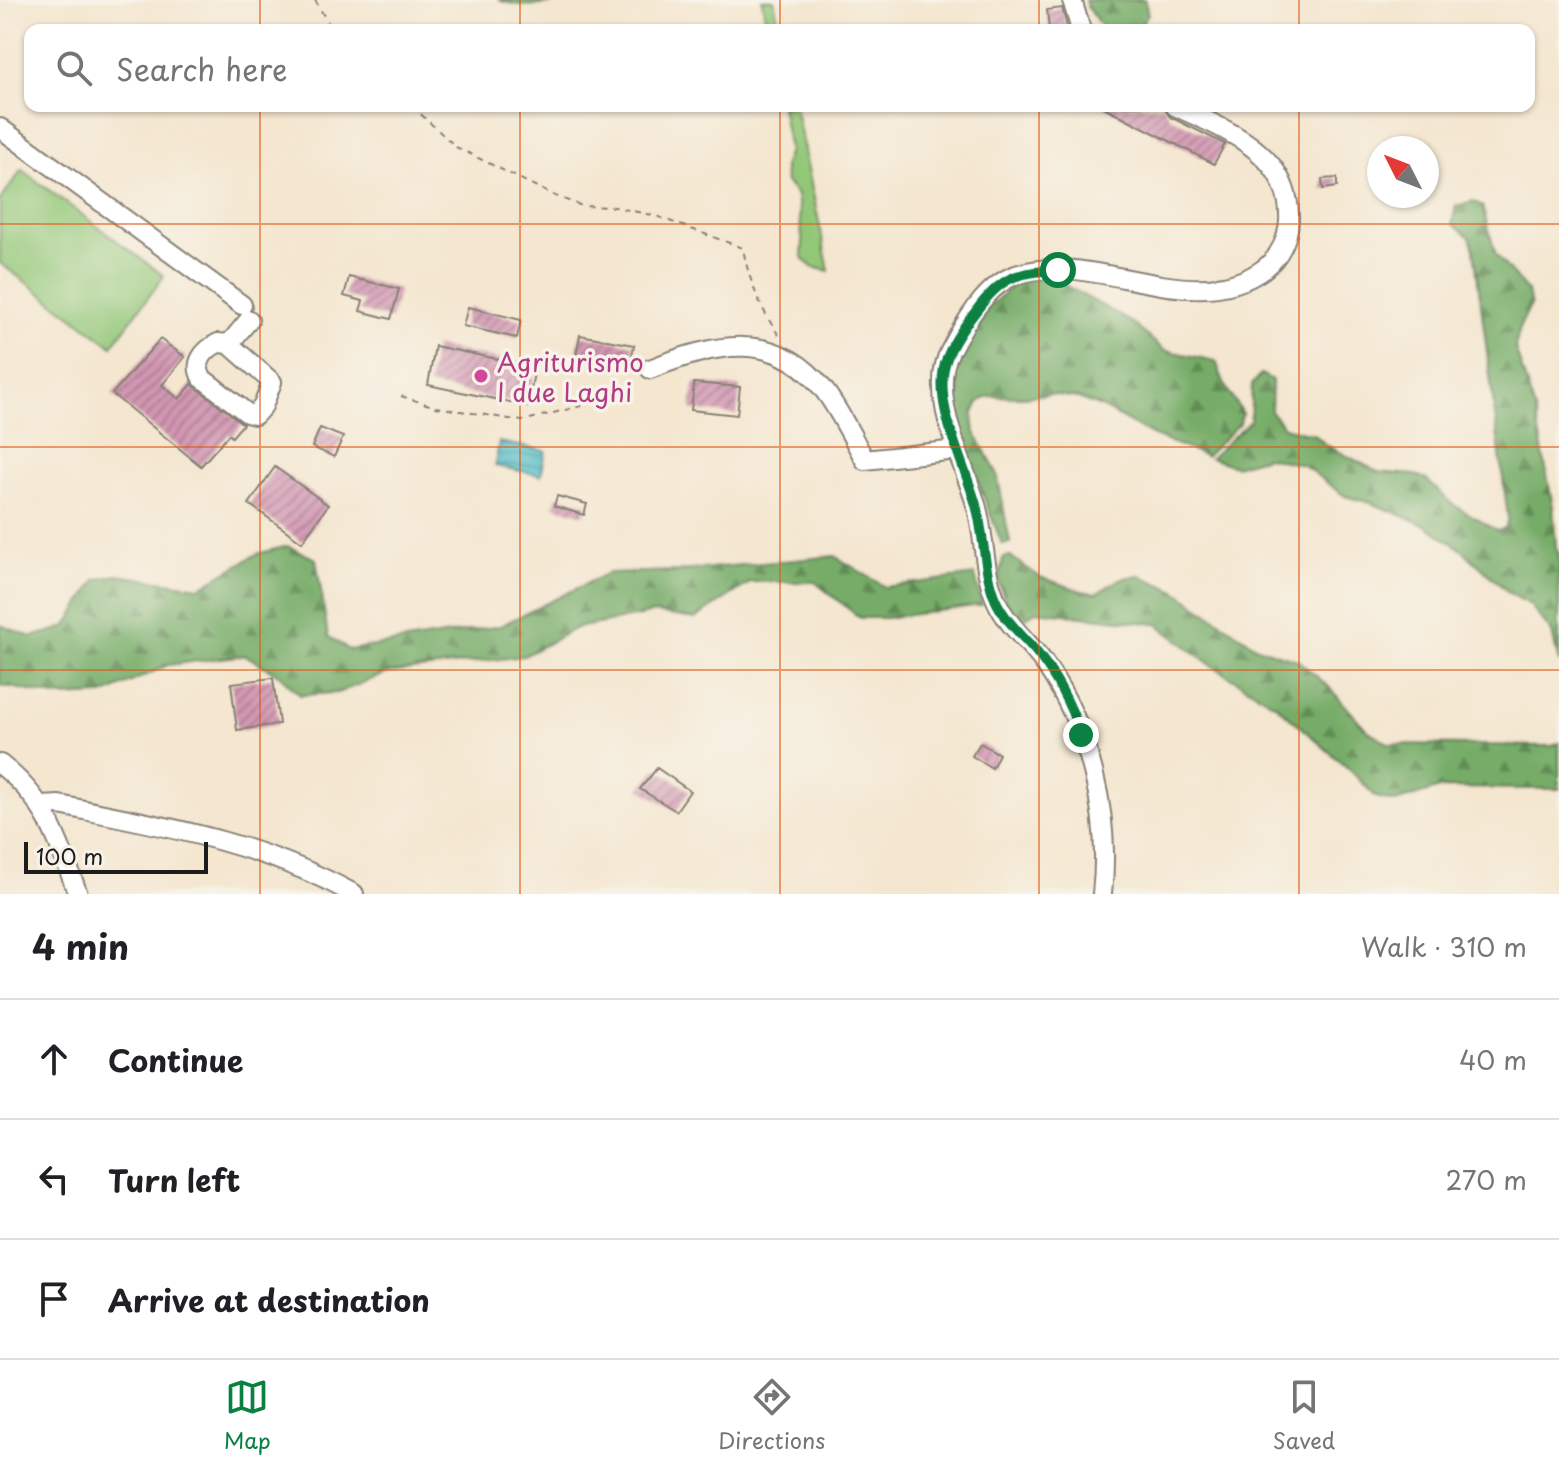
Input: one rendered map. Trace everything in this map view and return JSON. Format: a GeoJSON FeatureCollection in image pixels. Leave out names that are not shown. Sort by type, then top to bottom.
{"type":"FeatureCollection","features":[{"type":"Feature","properties":{"kind":"street"},"geometry":{"type":"LineString","coordinates":[[1072,0],[1079,24]]}},
{"type":"Feature","properties":{"kind":"street"},"geometry":{"type":"LineString","coordinates":[[1102,894],[1104,830],[1081,735],[1051,673],[997,602],[977,508],[957,450],[942,381],[946,359],[970,318],[990,293],[1006,280],[1024,273],[1058,270],[1173,286],[1215,287],[1236,283],[1255,274],[1278,255],[1288,231],[1289,214],[1284,187],[1275,169],[1259,150],[1244,140],[1187,112]]}},
{"type":"Feature","properties":{"kind":"street"},"geometry":{"type":"LineString","coordinates":[[0,128],[246,312],[229,344]]}},
{"type":"Feature","properties":{"kind":"street"},"geometry":{"type":"LineString","coordinates":[[650,369],[713,348],[759,347],[793,361],[824,391],[865,460],[957,450]]}},
{"type":"Feature","properties":{"kind":"street"},"geometry":{"type":"LineString","coordinates":[[0,764],[42,806],[78,894]]}},
{"type":"Feature","properties":{"kind":"street"},"geometry":{"type":"LineString","coordinates":[[42,806],[59,805],[236,843],[291,863],[354,894]]}},
{"type":"Feature","properties":{"kind":"path"},"geometry":{"type":"LineString","coordinates":[[315,0],[329,24]]}},
{"type":"Feature","properties":{"kind":"path"},"geometry":{"type":"LineString","coordinates":[[418,112],[456,147],[555,196],[582,206],[615,207],[656,216],[743,248],[768,321],[790,350],[793,361]]}},
{"type":"Feature","properties":{"kind":"path"},"geometry":{"type":"LineString","coordinates":[[401,396],[436,407],[522,421],[581,406],[591,394],[586,383]]}},
{"type":"Feature","properties":{"kind":"green space"},"geometry":{"type":"Polygon","coordinates":[[[498,0],[566,0],[532,6],[498,0]]]}},
{"type":"Feature","properties":{"kind":"green space"},"geometry":{"type":"Polygon","coordinates":[[[762,0],[774,0],[779,24],[766,24],[762,0]]]}},
{"type":"Feature","properties":{"kind":"green space"},"geometry":{"type":"Polygon","coordinates":[[[1085,0],[1145,0],[1148,14],[1141,24],[1100,24],[1085,0]]]}},
{"type":"Feature","properties":{"kind":"green space"},"geometry":{"type":"Polygon","coordinates":[[[782,112],[796,112],[829,271],[812,267],[802,257],[797,195],[785,181],[784,166],[789,150],[782,112]]]}},
{"type":"Feature","properties":{"kind":"green space"},"geometry":{"type":"Polygon","coordinates":[[[22,170],[164,276],[112,346],[0,263],[0,200],[22,170]]]}},
{"type":"Feature","properties":{"kind":"green space"},"geometry":{"type":"Polygon","coordinates":[[[1473,201],[1482,206],[1496,255],[1527,291],[1531,305],[1521,324],[1515,348],[1535,410],[1553,507],[1559,555],[1559,663],[1552,633],[1530,605],[1509,593],[1462,550],[1425,525],[1345,496],[1303,465],[1267,457],[1235,466],[1210,458],[1250,421],[1252,385],[1261,374],[1272,380],[1271,412],[1284,427],[1315,435],[1326,445],[1378,472],[1416,475],[1426,479],[1452,504],[1498,531],[1505,528],[1508,518],[1474,250],[1470,237],[1452,224],[1456,206],[1473,201]]]}},
{"type":"Feature","properties":{"kind":"green space"},"geometry":{"type":"Polygon","coordinates":[[[1022,277],[1056,280],[1131,322],[1164,350],[1216,361],[1225,386],[1242,413],[1240,423],[1206,456],[1154,436],[1078,398],[1050,394],[989,396],[979,402],[973,415],[975,433],[997,473],[1010,543],[1002,544],[958,420],[952,370],[957,350],[970,329],[1022,277]]]}},
{"type":"Feature","properties":{"kind":"green space"},"geometry":{"type":"Polygon","coordinates":[[[287,546],[316,559],[328,636],[349,650],[500,626],[608,573],[679,571],[835,556],[885,587],[975,575],[982,605],[886,618],[860,618],[815,582],[751,582],[695,619],[655,613],[576,628],[524,656],[388,673],[337,693],[300,695],[279,675],[245,655],[168,665],[103,695],[60,697],[0,685],[0,625],[32,637],[66,627],[96,580],[117,575],[200,587],[257,554],[287,546]]]}},
{"type":"Feature","properties":{"kind":"green space"},"geometry":{"type":"Polygon","coordinates":[[[1010,556],[1040,577],[1082,591],[1097,593],[1120,579],[1139,575],[1176,591],[1257,647],[1297,660],[1327,685],[1367,730],[1390,744],[1552,746],[1559,743],[1559,789],[1440,788],[1395,802],[1376,797],[1277,706],[1211,665],[1157,624],[1035,611],[1026,618],[1008,611],[998,580],[1003,558],[1010,556]]]}},
{"type":"Feature","properties":{"kind":"water"},"geometry":{"type":"Polygon","coordinates":[[[499,442],[546,451],[541,475],[495,466],[499,442]]]}},
{"type":"Feature","properties":{"kind":"building"},"geometry":{"type":"Polygon","coordinates":[[[1062,8],[1066,24],[1048,24],[1047,10],[1062,8]]]}},
{"type":"Feature","properties":{"kind":"building"},"geometry":{"type":"Polygon","coordinates":[[[1114,112],[1167,112],[1170,117],[1225,144],[1214,164],[1114,112]]]}},
{"type":"Feature","properties":{"kind":"building"},"geometry":{"type":"Polygon","coordinates":[[[1337,178],[1337,187],[1323,189],[1322,179],[1337,178]]]}},
{"type":"Feature","properties":{"kind":"building"},"geometry":{"type":"Polygon","coordinates":[[[349,277],[399,289],[391,319],[360,311],[363,301],[344,296],[349,277]]]}},
{"type":"Feature","properties":{"kind":"building"},"geometry":{"type":"Polygon","coordinates":[[[468,307],[521,320],[517,338],[463,326],[468,307]]]}},
{"type":"Feature","properties":{"kind":"building"},"geometry":{"type":"Polygon","coordinates":[[[580,335],[634,345],[630,366],[576,356],[580,335]]]}},
{"type":"Feature","properties":{"kind":"building"},"geometry":{"type":"Polygon","coordinates":[[[160,339],[185,357],[162,385],[179,399],[192,384],[243,424],[232,437],[229,434],[201,466],[112,394],[160,339]]]}},
{"type":"Feature","properties":{"kind":"building","name":"Agriturismo I due Laghi"},"geometry":{"type":"Polygon","coordinates":[[[435,346],[535,367],[528,406],[428,385],[435,346]]]}},
{"type":"Feature","properties":{"kind":"building"},"geometry":{"type":"Polygon","coordinates":[[[694,383],[740,387],[737,415],[691,410],[694,383]]]}},
{"type":"Feature","properties":{"kind":"building"},"geometry":{"type":"Polygon","coordinates":[[[320,428],[343,437],[334,457],[312,447],[320,428]]]}},
{"type":"Feature","properties":{"kind":"building"},"geometry":{"type":"Polygon","coordinates":[[[275,467],[328,505],[302,542],[249,504],[275,467]]]}},
{"type":"Feature","properties":{"kind":"building"},"geometry":{"type":"Polygon","coordinates":[[[557,496],[587,504],[584,515],[554,506],[557,496]]]}},
{"type":"Feature","properties":{"kind":"building"},"geometry":{"type":"Polygon","coordinates":[[[273,678],[279,724],[237,730],[231,683],[273,678]]]}},
{"type":"Feature","properties":{"kind":"building"},"geometry":{"type":"Polygon","coordinates":[[[980,743],[999,754],[992,768],[972,756],[980,743]]]}},
{"type":"Feature","properties":{"kind":"building"},"geometry":{"type":"Polygon","coordinates":[[[657,768],[690,791],[676,811],[640,789],[657,768]]]}},
{"type":"Feature","properties":{"kind":"place","name":"Agriturismo I due Laghi"},"geometry":{"type":"Point","coordinates":[481,376]}},
{"type":"Feature","properties":{"kind":"route"},"geometry":{"type":"LineString","coordinates":[[1058,270],[1017,274],[996,287],[970,318],[951,349],[942,381],[952,432],[977,508],[994,596],[1003,613],[1051,673],[1081,735]]}}]}
